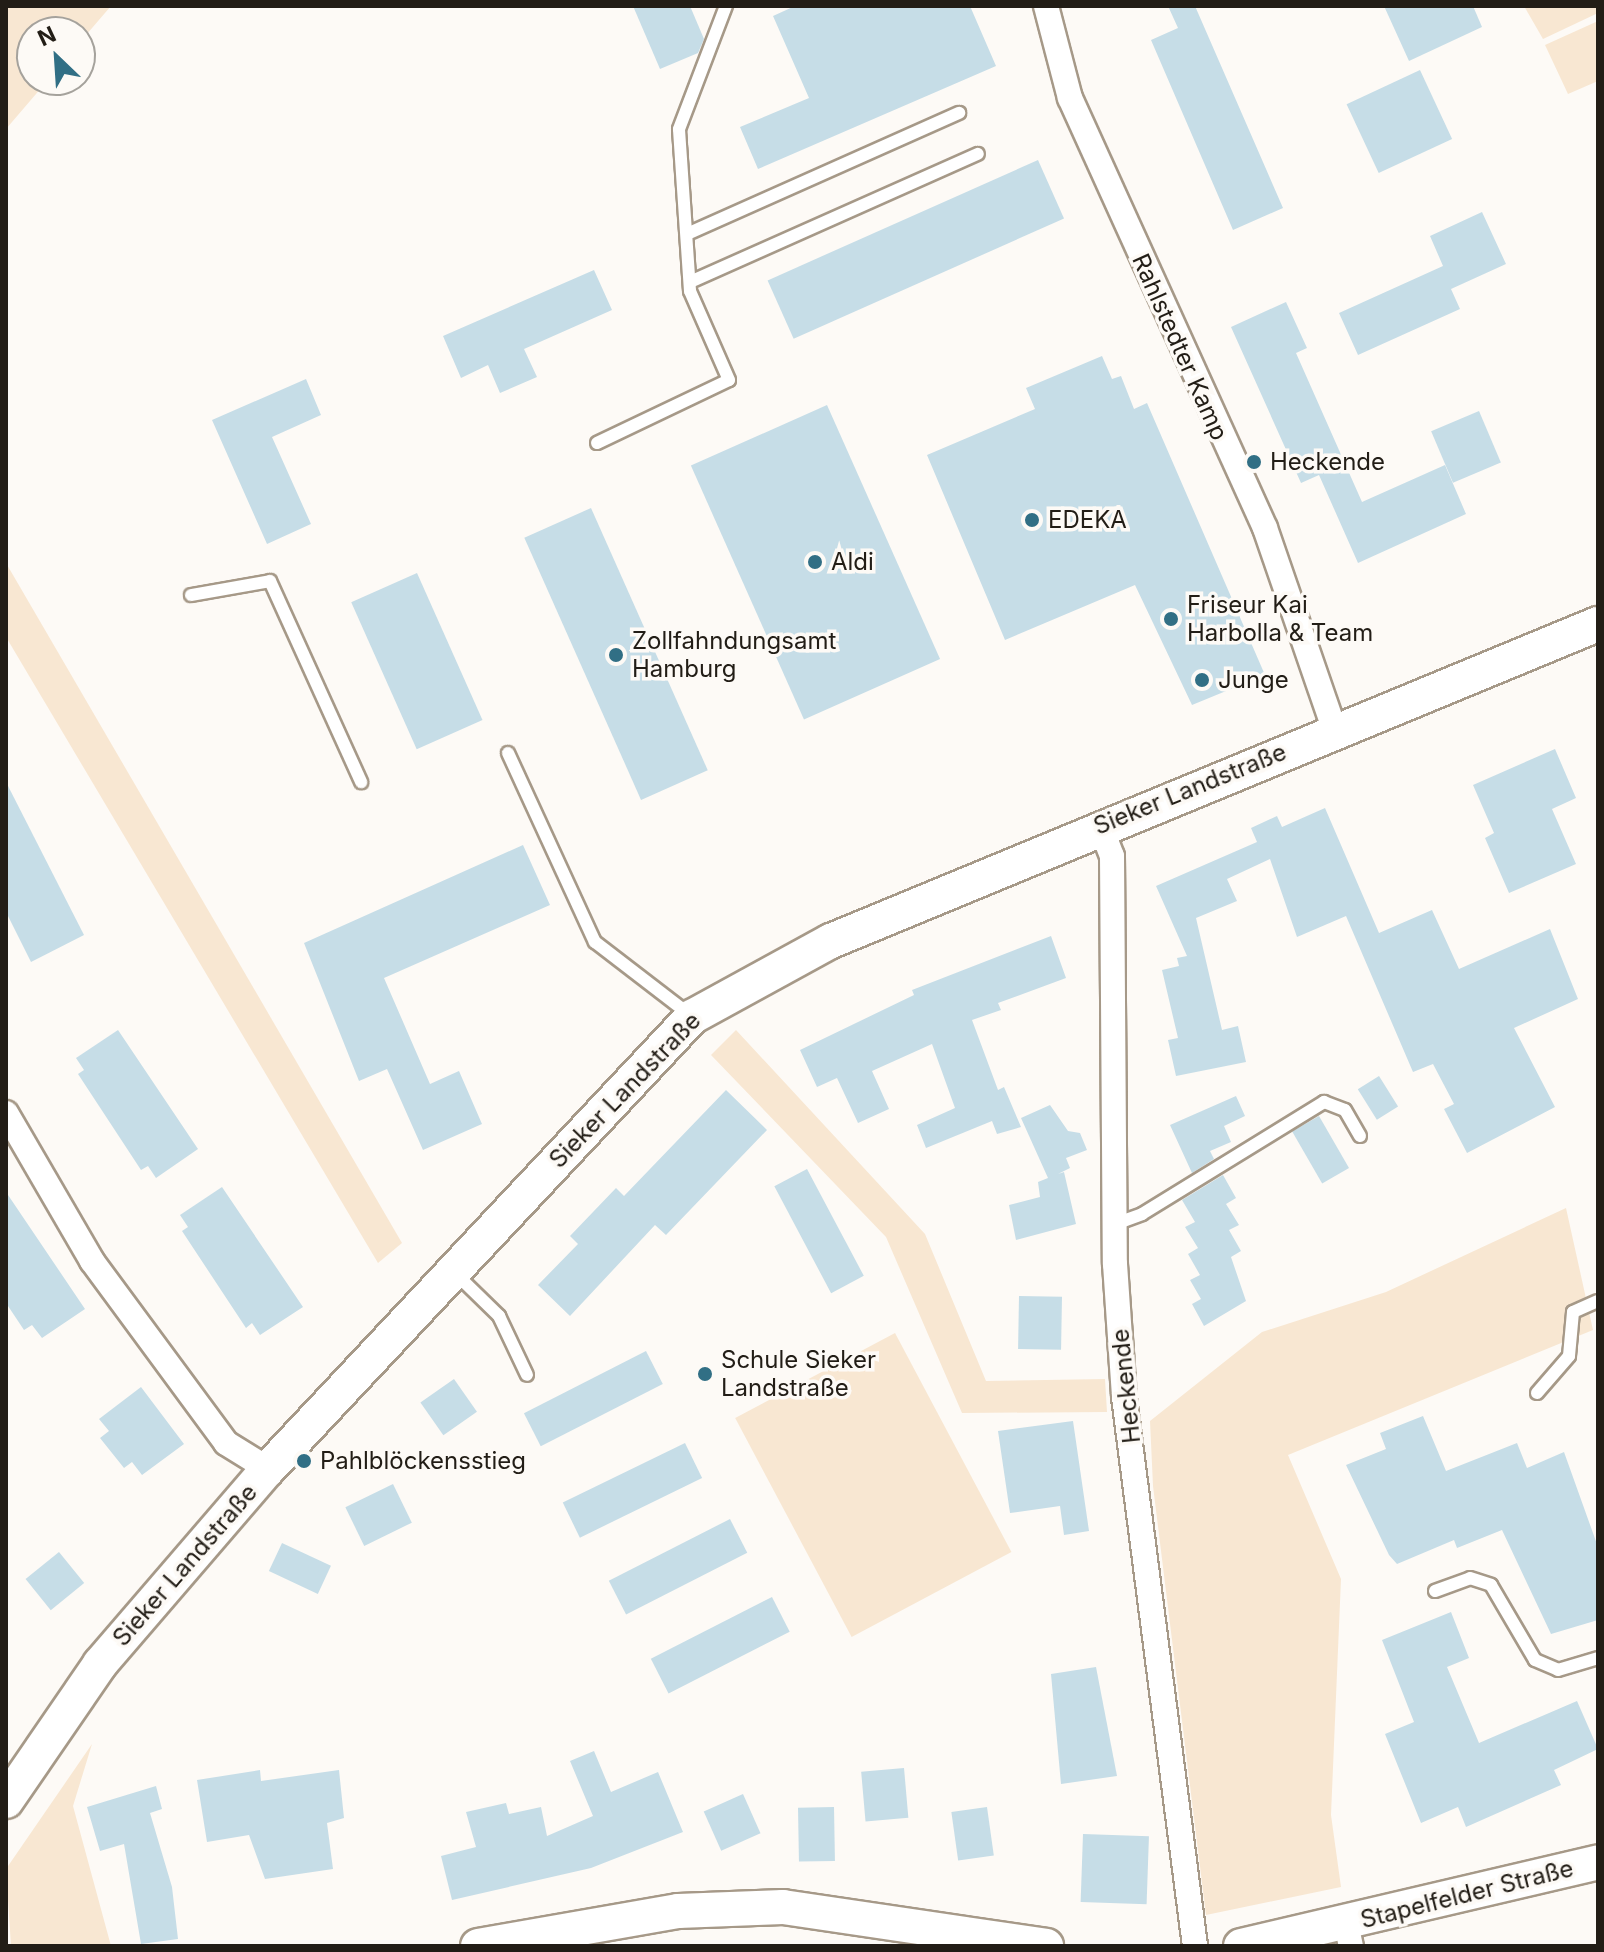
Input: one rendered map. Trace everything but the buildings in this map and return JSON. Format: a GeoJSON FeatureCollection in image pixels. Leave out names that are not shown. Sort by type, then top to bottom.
{"type":"FeatureCollection","features":[{"type":"Feature","properties":{"kind":"main road","name":"Sieker Landstraße"},"geometry":{"type":"LineString","coordinates":[[6,1801],[100,1664],[268,1469],[692,1017],[820,946],[1100,825],[1598,624]]}},
{"type":"Feature","properties":{"kind":"main road","name":"Stapelfelder Straße"},"geometry":{"type":"LineString","coordinates":[[1241,1946],[1349,1935],[1598,1862]]}},
{"type":"Feature","properties":{"kind":"main road"},"geometry":{"type":"LineString","coordinates":[[478,1946],[678,1911],[756,1907],[844,1911],[1046,1946]]}},
{"type":"Feature","properties":{"kind":"street","name":"Rahlstedter Kamp"},"geometry":{"type":"LineString","coordinates":[[1046,6],[1070,98],[1265,528],[1335,731]]}},
{"type":"Feature","properties":{"kind":"street","name":"Heckende"},"geometry":{"type":"LineString","coordinates":[[1100,825],[1112,856],[1115,1224],[1124,1397],[1195,1946]]}},
{"type":"Feature","properties":{"kind":"street"},"geometry":{"type":"LineString","coordinates":[[6,1113],[92,1261],[226,1443],[268,1469]]}},
{"type":"Feature","properties":{"kind":"lane"},"geometry":{"type":"LineString","coordinates":[[597,443],[729,380],[690,282],[679,129],[726,6]]}},
{"type":"Feature","properties":{"kind":"lane"},"geometry":{"type":"LineString","coordinates":[[687,234],[959,113]]}},
{"type":"Feature","properties":{"kind":"lane"},"geometry":{"type":"LineString","coordinates":[[690,282],[978,154]]}},
{"type":"Feature","properties":{"kind":"lane"},"geometry":{"type":"LineString","coordinates":[[191,595],[270,581],[361,782]]}},
{"type":"Feature","properties":{"kind":"lane"},"geometry":{"type":"LineString","coordinates":[[508,753],[595,942],[692,1017]]}},
{"type":"Feature","properties":{"kind":"lane"},"geometry":{"type":"LineString","coordinates":[[1115,1224],[1142,1214],[1324,1102],[1345,1110],[1360,1136]]}},
{"type":"Feature","properties":{"kind":"lane"},"geometry":{"type":"LineString","coordinates":[[453,1271],[499,1316],[527,1375]]}},
{"type":"Feature","properties":{"kind":"lane"},"geometry":{"type":"LineString","coordinates":[[1537,1393],[1569,1356],[1573,1312],[1598,1301]]}},
{"type":"Feature","properties":{"kind":"lane"},"geometry":{"type":"LineString","coordinates":[[1435,1591],[1470,1578],[1491,1585],[1535,1660],[1558,1670],[1598,1658]]}},
{"type":"Feature","properties":{"kind":"shaded area"},"geometry":{"type":"Polygon","coordinates":[[[6,6],[111,6],[96,23],[96,16],[16,16],[16,96],[34,96],[6,129],[6,6]]]}},
{"type":"Feature","properties":{"kind":"shaded area"},"geometry":{"type":"Polygon","coordinates":[[[1524,6],[1598,6],[1598,13],[1543,39],[1524,6]]]}},
{"type":"Feature","properties":{"kind":"shaded area"},"geometry":{"type":"Polygon","coordinates":[[[1598,21],[1598,81],[1568,94],[1545,45],[1598,21]]]}},
{"type":"Feature","properties":{"kind":"shaded area"},"geometry":{"type":"Polygon","coordinates":[[[6,563],[402,1243],[378,1263],[6,637],[6,563]]]}},
{"type":"Feature","properties":{"kind":"shaded area"},"geometry":{"type":"Polygon","coordinates":[[[736,1030],[925,1234],[986,1381],[1105,1379],[1107,1412],[962,1413],[886,1237],[711,1055],[736,1030]]]}},
{"type":"Feature","properties":{"kind":"shaded area"},"geometry":{"type":"Polygon","coordinates":[[[1566,1208],[1593,1330],[1288,1455],[1341,1579],[1331,1815],[1341,1887],[1206,1915],[1153,1486],[1150,1421],[1262,1332],[1386,1292],[1566,1208]]]}},
{"type":"Feature","properties":{"kind":"shaded area"},"geometry":{"type":"Polygon","coordinates":[[[895,1333],[1011,1552],[852,1637],[735,1418],[895,1333]]]}},
{"type":"Feature","properties":{"kind":"shaded area"},"geometry":{"type":"Polygon","coordinates":[[[92,1744],[73,1806],[111,1946],[11,1946],[6,1869],[92,1744]]]}},
{"type":"Feature","properties":{"kind":"place","name":"Heckende"},"geometry":{"type":"Point","coordinates":[1254,462]}},
{"type":"Feature","properties":{"kind":"place","name":"EDEKA"},"geometry":{"type":"Point","coordinates":[1032,520]}},
{"type":"Feature","properties":{"kind":"place","name":"Aldi"},"geometry":{"type":"Point","coordinates":[815,562]}},
{"type":"Feature","properties":{"kind":"place","name":"Friseur Kai Harbolla & Team"},"geometry":{"type":"Point","coordinates":[1171,619]}},
{"type":"Feature","properties":{"kind":"place","name":"Zollfahndungsamt Hamburg"},"geometry":{"type":"Point","coordinates":[616,655]}},
{"type":"Feature","properties":{"kind":"place","name":"Junge"},"geometry":{"type":"Point","coordinates":[1202,680]}},
{"type":"Feature","properties":{"kind":"place","name":"Schule Sieker Landstraße"},"geometry":{"type":"Point","coordinates":[705,1374]}},
{"type":"Feature","properties":{"kind":"place","name":"Pahlblöckensstieg"},"geometry":{"type":"Point","coordinates":[304,1461]}}]}
